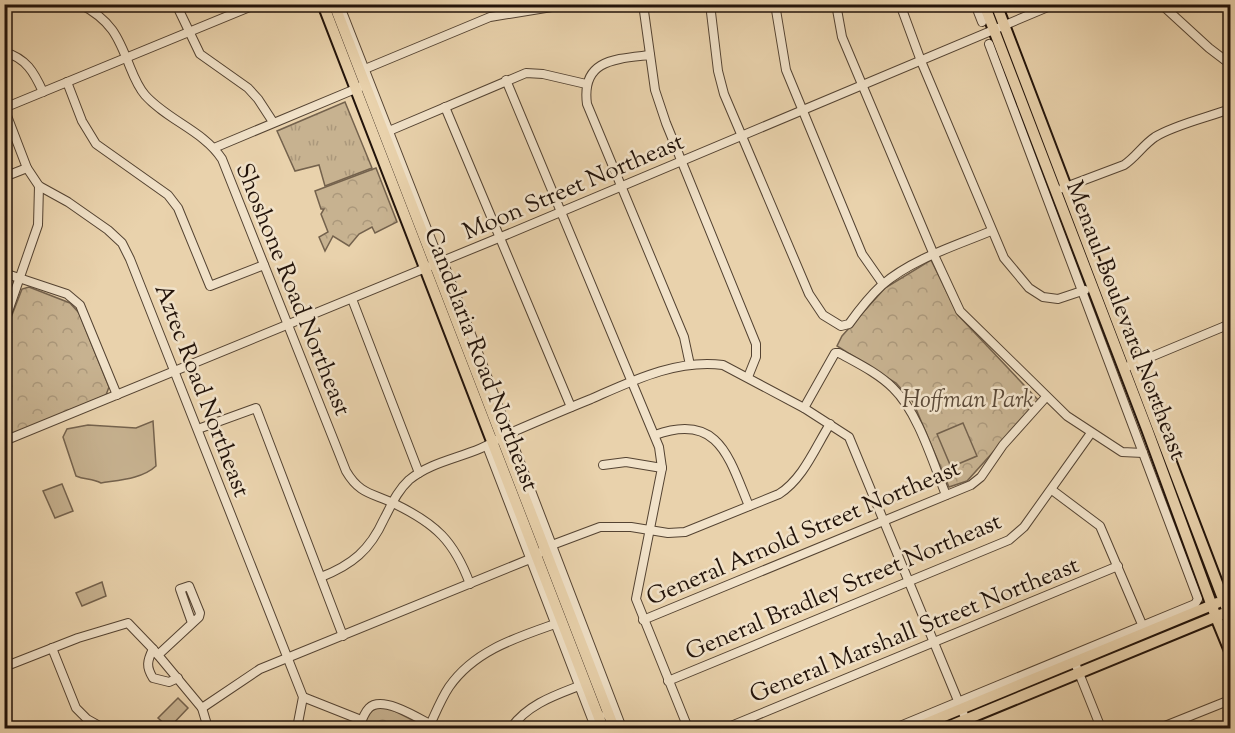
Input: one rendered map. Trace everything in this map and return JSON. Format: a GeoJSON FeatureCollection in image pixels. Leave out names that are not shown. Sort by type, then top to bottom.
{"type":"FeatureCollection","features":[{"type":"Feature","properties":{"kind":"main road","name":"Menaul Boulevard Northeast"},"geometry":{"type":"LineString","coordinates":[[984,4],[999,28],[1060,189],[1092,287],[1129,366],[1229,607]]}},
{"type":"Feature","properties":{"kind":"main road","name":"Menaul Boulevard Northeast"},"geometry":{"type":"LineString","coordinates":[[996,4],[999,28]]}},
{"type":"Feature","properties":{"kind":"main road","name":"Candelaria Road Northeast"},"geometry":{"type":"LineString","coordinates":[[334,7],[360,87],[429,267],[603,715],[614,729]]}},
{"type":"Feature","properties":{"kind":"main road","name":"Menaul Boulevard Northeast"},"geometry":{"type":"LineString","coordinates":[[1129,366],[1216,617],[1230,651]]}},
{"type":"Feature","properties":{"kind":"main road"},"geometry":{"type":"LineString","coordinates":[[915,729],[934,725],[962,710],[1076,663],[1144,630],[1212,605],[1229,607]]}},
{"type":"Feature","properties":{"kind":"main road"},"geometry":{"type":"LineString","coordinates":[[945,729],[962,710],[1080,674],[1216,617],[1229,607]]}},
{"type":"Feature","properties":{"kind":"main road","name":"Candelaria Road Northeast"},"geometry":{"type":"LineString","coordinates":[[603,715],[603,729]]}},
{"type":"Feature","properties":{"kind":"street","name":"Shoshone Road Northeast"},"geometry":{"type":"LineString","coordinates":[[80,4],[108,22],[118,36],[135,81],[153,104],[214,148],[228,172],[349,477],[362,491],[393,503],[426,520],[443,536],[459,559],[470,584]]}},
{"type":"Feature","properties":{"kind":"street"},"geometry":{"type":"LineString","coordinates":[[176,4],[200,54],[248,88],[273,122]]}},
{"type":"Feature","properties":{"kind":"street"},"geometry":{"type":"LineString","coordinates":[[365,69],[490,17],[570,4]]}},
{"type":"Feature","properties":{"kind":"street"},"geometry":{"type":"LineString","coordinates":[[643,4],[655,90],[666,123],[756,344],[756,357],[748,377]]}},
{"type":"Feature","properties":{"kind":"street"},"geometry":{"type":"LineString","coordinates":[[710,4],[718,72],[724,94],[809,294],[824,315],[841,326],[849,324],[883,284],[912,265],[991,231]]}},
{"type":"Feature","properties":{"kind":"street"},"geometry":{"type":"LineString","coordinates":[[776,4],[786,70],[862,254],[883,284]]}},
{"type":"Feature","properties":{"kind":"street"},"geometry":{"type":"LineString","coordinates":[[836,4],[842,37],[960,311],[1067,416],[1122,452],[1143,453]]}},
{"type":"Feature","properties":{"kind":"street"},"geometry":{"type":"LineString","coordinates":[[900,4],[991,231],[1010,266],[1035,293],[1042,297],[1053,299],[1092,287]]}},
{"type":"Feature","properties":{"kind":"street"},"geometry":{"type":"LineString","coordinates":[[975,4],[982,22]]}},
{"type":"Feature","properties":{"kind":"street","name":"Moon Street Northeast"},"geometry":{"type":"LineString","coordinates":[[4,441],[429,267],[1055,4]]}},
{"type":"Feature","properties":{"kind":"street"},"geometry":{"type":"LineString","coordinates":[[1161,4],[1230,64]]}},
{"type":"Feature","properties":{"kind":"street"},"geometry":{"type":"LineString","coordinates":[[4,108],[253,5]]}},
{"type":"Feature","properties":{"kind":"street"},"geometry":{"type":"LineString","coordinates":[[334,7],[365,69],[436,252]]}},
{"type":"Feature","properties":{"kind":"street"},"geometry":{"type":"LineString","coordinates":[[895,729],[962,710],[1144,630],[1195,604],[1198,597],[1143,453],[1092,287],[988,44]]}},
{"type":"Feature","properties":{"kind":"street"},"geometry":{"type":"LineString","coordinates":[[4,52],[21,58],[30,66],[43,92]]}},
{"type":"Feature","properties":{"kind":"street"},"geometry":{"type":"LineString","coordinates":[[650,55],[608,61],[594,71],[586,84],[586,104],[684,337],[690,366]]}},
{"type":"Feature","properties":{"kind":"street"},"geometry":{"type":"LineString","coordinates":[[389,131],[526,73],[586,84]]}},
{"type":"Feature","properties":{"kind":"street"},"geometry":{"type":"LineString","coordinates":[[506,81],[633,381],[662,457],[662,468],[636,593],[637,606],[688,729]]}},
{"type":"Feature","properties":{"kind":"street"},"geometry":{"type":"LineString","coordinates":[[67,82],[82,122],[96,144],[168,195],[178,208],[210,286],[264,265]]}},
{"type":"Feature","properties":{"kind":"street"},"geometry":{"type":"LineString","coordinates":[[214,148],[360,87]]}},
{"type":"Feature","properties":{"kind":"street"},"geometry":{"type":"LineString","coordinates":[[445,107],[571,407]]}},
{"type":"Feature","properties":{"kind":"street","name":"Aztec Road Northeast"},"geometry":{"type":"LineString","coordinates":[[4,108],[27,168],[39,186],[68,202],[108,230],[122,243],[176,371],[286,660],[303,697]]}},
{"type":"Feature","properties":{"kind":"street"},"geometry":{"type":"LineString","coordinates":[[1060,189],[1124,165],[1131,161],[1148,142],[1160,135],[1230,109]]}},
{"type":"Feature","properties":{"kind":"street"},"geometry":{"type":"LineString","coordinates":[[4,177],[27,168]]}},
{"type":"Feature","properties":{"kind":"street"},"geometry":{"type":"LineString","coordinates":[[4,322],[38,225],[39,186]]}},
{"type":"Feature","properties":{"kind":"street"},"geometry":{"type":"LineString","coordinates":[[446,269],[498,440],[541,552],[622,729]]}},
{"type":"Feature","properties":{"kind":"street"},"geometry":{"type":"LineString","coordinates":[[4,273],[67,294],[80,305],[117,395]]}},
{"type":"Feature","properties":{"kind":"street"},"geometry":{"type":"LineString","coordinates":[[352,299],[419,473]]}},
{"type":"Feature","properties":{"kind":"street"},"geometry":{"type":"LineString","coordinates":[[1129,366],[1230,324]]}},
{"type":"Feature","properties":{"kind":"street"},"geometry":{"type":"LineString","coordinates":[[804,408],[833,356],[839,353],[877,375],[893,387],[912,413],[946,495]]}},
{"type":"Feature","properties":{"kind":"street"},"geometry":{"type":"LineString","coordinates":[[321,577],[340,569],[359,556],[373,540],[399,491],[419,473],[652,374],[690,366],[723,365],[804,408],[843,432],[853,443],[962,710]]}},
{"type":"Feature","properties":{"kind":"street","name":"General Arnold Street Northeast"},"geometry":{"type":"LineString","coordinates":[[643,620],[971,485],[981,477],[1003,445],[1046,397]]}},
{"type":"Feature","properties":{"kind":"street"},"geometry":{"type":"LineString","coordinates":[[198,429],[256,408],[343,636]]}},
{"type":"Feature","properties":{"kind":"street"},"geometry":{"type":"LineString","coordinates":[[202,708],[260,669],[470,584],[600,527],[631,526],[668,533],[686,532],[779,494],[791,486],[830,424]]}},
{"type":"Feature","properties":{"kind":"street"},"geometry":{"type":"LineString","coordinates":[[655,435],[682,428],[694,429],[707,434],[727,455],[749,506]]}},
{"type":"Feature","properties":{"kind":"street","name":"General Bradley Street Northeast"},"geometry":{"type":"LineString","coordinates":[[668,681],[1009,540],[1024,527],[1091,433]]}},
{"type":"Feature","properties":{"kind":"street"},"geometry":{"type":"LineString","coordinates":[[603,465],[626,462],[662,468]]}},
{"type":"Feature","properties":{"kind":"street"},"geometry":{"type":"LineString","coordinates":[[1052,490],[1100,526],[1150,644]]}},
{"type":"Feature","properties":{"kind":"street"},"geometry":{"type":"LineString","coordinates":[[541,552],[555,624],[592,719],[603,715]]}},
{"type":"Feature","properties":{"kind":"street","name":"General Marshall Street Northeast"},"geometry":{"type":"LineString","coordinates":[[726,729],[1118,566]]}},
{"type":"Feature","properties":{"kind":"street"},"geometry":{"type":"LineString","coordinates":[[178,678],[169,682],[153,678],[148,669],[148,661],[192,622]]}},
{"type":"Feature","properties":{"kind":"street"},"geometry":{"type":"LineString","coordinates":[[4,667],[51,648],[128,623],[156,652],[202,708],[208,729]]}},
{"type":"Feature","properties":{"kind":"street"},"geometry":{"type":"LineString","coordinates":[[297,729],[303,697],[360,724],[369,708],[378,703],[384,703],[434,727],[448,688],[471,662],[495,647],[555,624]]}},
{"type":"Feature","properties":{"kind":"street"},"geometry":{"type":"LineString","coordinates":[[51,648],[76,708],[93,726],[103,729]]}},
{"type":"Feature","properties":{"kind":"street"},"geometry":{"type":"LineString","coordinates":[[1076,663],[1101,729]]}},
{"type":"Feature","properties":{"kind":"street"},"geometry":{"type":"LineString","coordinates":[[511,729],[528,710],[541,701],[579,686]]}},
{"type":"Feature","properties":{"kind":"street"},"geometry":{"type":"LineString","coordinates":[[1160,729],[1230,700]]}},
{"type":"Feature","properties":{"kind":"green space"},"geometry":{"type":"Polygon","coordinates":[[[345,102],[372,168],[325,186],[319,165],[295,171],[277,131],[345,102]]]}},
{"type":"Feature","properties":{"kind":"green space"},"geometry":{"type":"Polygon","coordinates":[[[376,168],[397,222],[375,233],[372,227],[359,234],[349,246],[333,236],[325,251],[319,237],[328,232],[321,214],[324,209],[321,209],[315,191],[376,168]]]}},
{"type":"Feature","properties":{"kind":"green space","name":"Hoffman Park"},"geometry":{"type":"Polygon","coordinates":[[[931,260],[958,315],[1039,401],[967,481],[949,487],[913,402],[896,383],[837,346],[842,336],[885,288],[931,260]]]}},
{"type":"Feature","properties":{"kind":"green space"},"geometry":{"type":"Polygon","coordinates":[[[29,287],[70,303],[79,313],[109,387],[106,395],[5,437],[5,331],[22,289],[29,287]]]}},
{"type":"Feature","properties":{"kind":"green space"},"geometry":{"type":"Polygon","coordinates":[[[153,421],[156,466],[144,474],[101,483],[76,476],[63,437],[67,429],[88,425],[136,428],[153,421]]]}},
{"type":"Feature","properties":{"kind":"green space"},"geometry":{"type":"Polygon","coordinates":[[[963,423],[977,456],[951,467],[937,434],[963,423]]]}},
{"type":"Feature","properties":{"kind":"green space"},"geometry":{"type":"Polygon","coordinates":[[[62,484],[73,511],[55,518],[43,491],[62,484]]]}},
{"type":"Feature","properties":{"kind":"green space"},"geometry":{"type":"Polygon","coordinates":[[[102,582],[106,596],[82,606],[76,593],[102,582]]]}},
{"type":"Feature","properties":{"kind":"green space"},"geometry":{"type":"Polygon","coordinates":[[[178,698],[188,708],[169,728],[158,718],[178,698]]]}},
{"type":"Feature","properties":{"kind":"green space"},"geometry":{"type":"Polygon","coordinates":[[[385,706],[428,728],[363,728],[370,712],[385,706]]]}}]}
